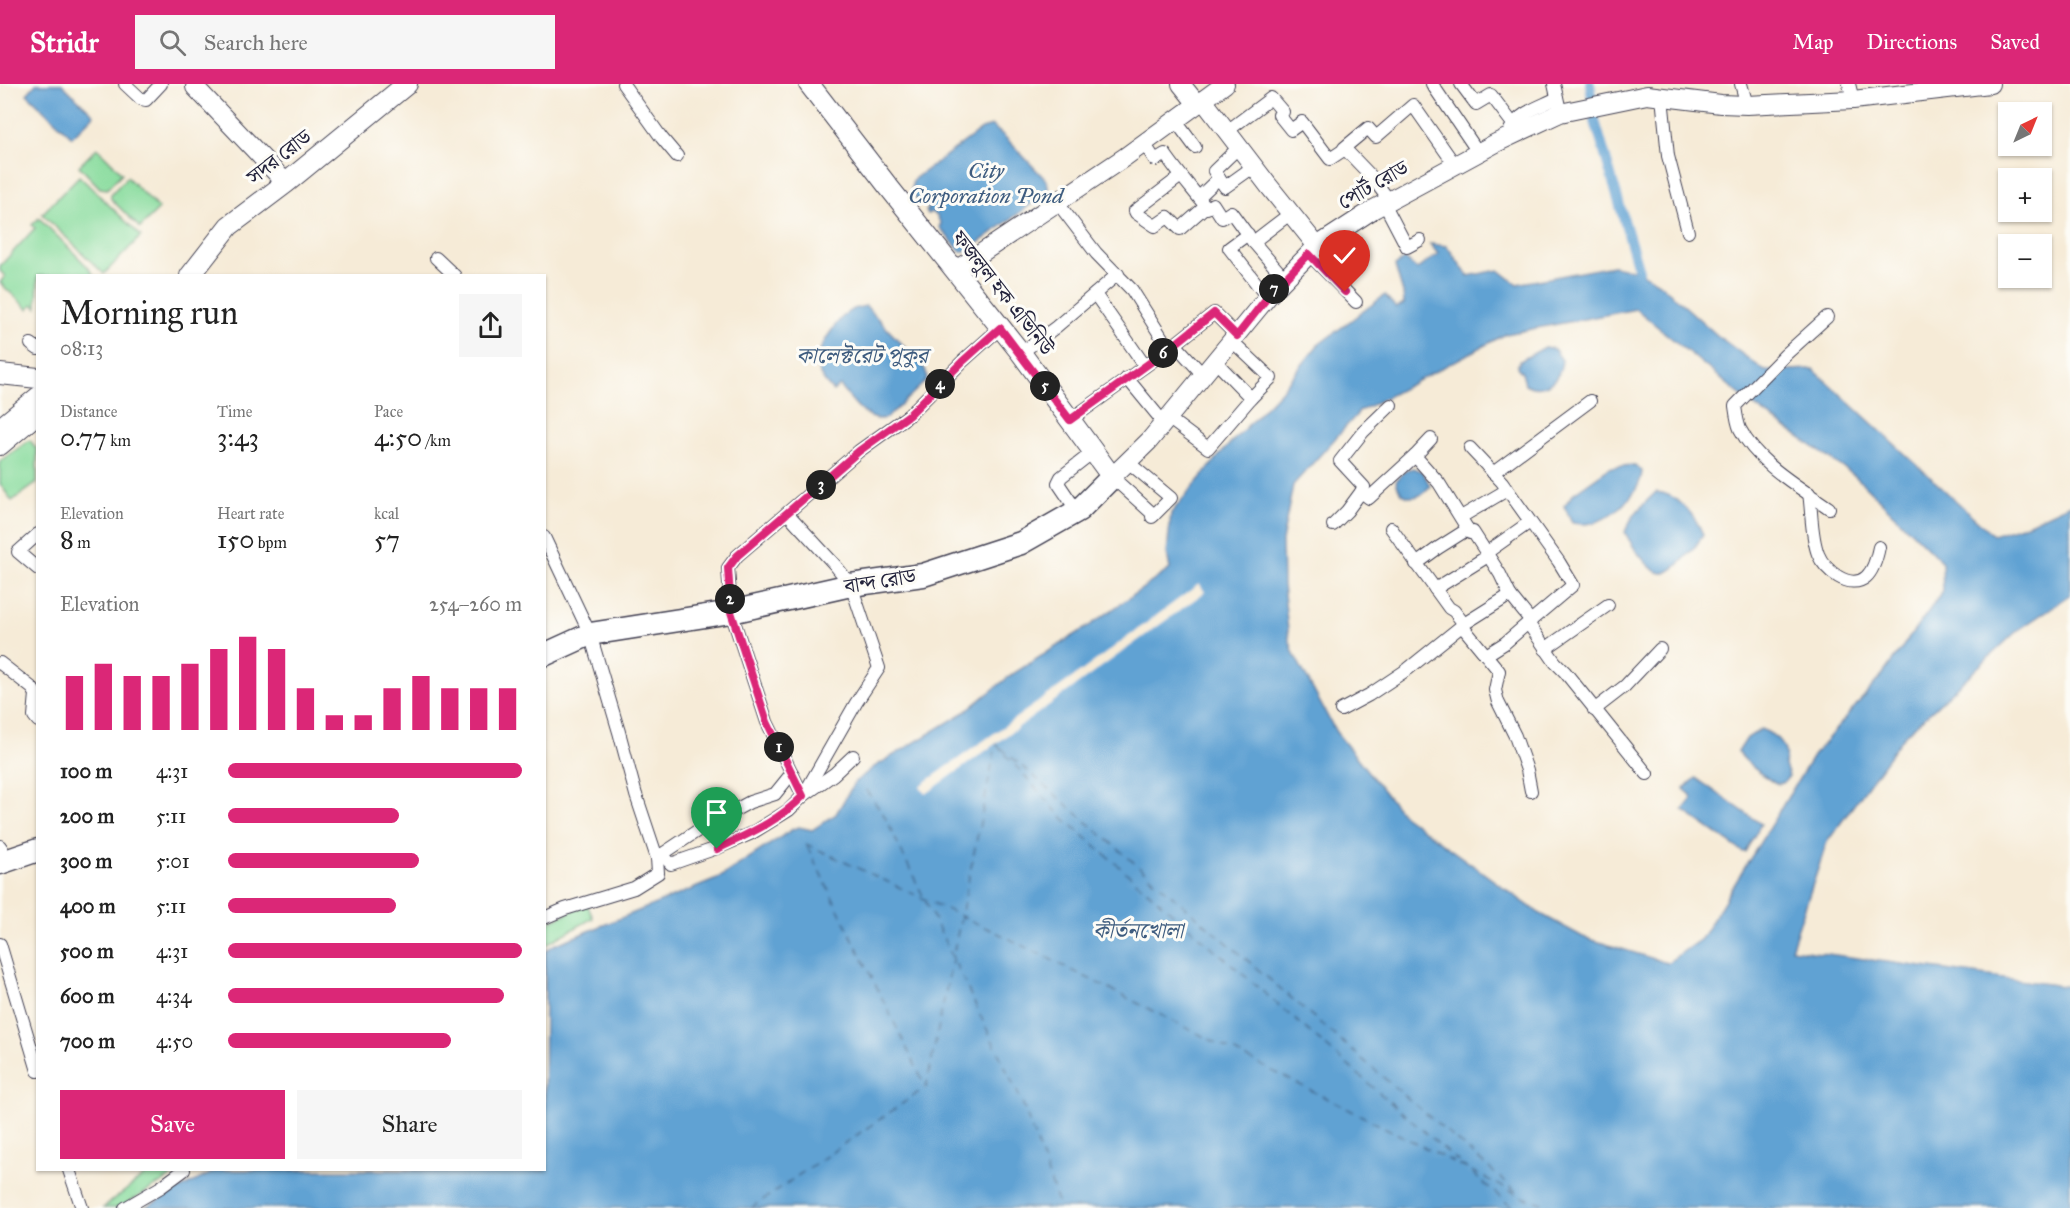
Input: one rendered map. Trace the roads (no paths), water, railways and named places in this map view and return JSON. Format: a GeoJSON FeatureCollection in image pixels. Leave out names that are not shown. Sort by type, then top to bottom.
{"type":"FeatureCollection","features":[{"type":"Feature","properties":{"kind":"highway","name":"বান্দ রোড"},"geometry":{"type":"LineString","coordinates":[[546,654],[625,629],[731,612],[850,585],[923,575],[1020,543],[1077,511],[1120,470]]}},
{"type":"Feature","properties":{"kind":"highway","name":"বান্দ রোড"},"geometry":{"type":"LineString","coordinates":[[546,668],[592,641]]}},
{"type":"Feature","properties":{"kind":"highway"},"geometry":{"type":"LineString","coordinates":[[1,852],[36,838]]}},
{"type":"Feature","properties":{"kind":"highway"},"geometry":{"type":"LineString","coordinates":[[1,852],[36,850]]}},
{"type":"Feature","properties":{"kind":"main road","name":"সদর রোড"},"geometry":{"type":"LineString","coordinates":[[192,274],[229,226],[286,183],[407,84]]}},
{"type":"Feature","properties":{"kind":"main road","name":"ফজলুল হক এভিনিউ"},"geometry":{"type":"LineString","coordinates":[[808,84],[1021,353],[1093,452],[1120,470]]}},
{"type":"Feature","properties":{"kind":"main road"},"geometry":{"type":"LineString","coordinates":[[1181,84],[1226,132],[1291,213],[1313,250]]}},
{"type":"Feature","properties":{"kind":"main road"},"geometry":{"type":"LineString","coordinates":[[956,270],[1144,143],[1225,84]]}},
{"type":"Feature","properties":{"kind":"main road","name":"পোর্ট রোড"},"geometry":{"type":"LineString","coordinates":[[1120,470],[1166,421],[1267,297],[1313,250],[1386,202],[1478,152],[1509,131],[1562,107],[1611,101],[1651,92],[1747,105],[1851,92],[1990,84]]}},
{"type":"Feature","properties":{"kind":"main road"},"geometry":{"type":"LineString","coordinates":[[194,85],[286,183]]}},
{"type":"Feature","properties":{"kind":"main road"},"geometry":{"type":"LineString","coordinates":[[0,374],[36,378]]}},
{"type":"Feature","properties":{"kind":"main road"},"geometry":{"type":"LineString","coordinates":[[0,427],[36,398]]}},
{"type":"Feature","properties":{"kind":"main road"},"geometry":{"type":"LineString","coordinates":[[0,446],[36,416]]}},
{"type":"Feature","properties":{"kind":"street"},"geometry":{"type":"LineString","coordinates":[[125,84],[141,99],[146,100],[161,84]]}},
{"type":"Feature","properties":{"kind":"street"},"geometry":{"type":"LineString","coordinates":[[623,84],[677,156]]}},
{"type":"Feature","properties":{"kind":"street"},"geometry":{"type":"LineString","coordinates":[[1432,84],[1478,152]]}},
{"type":"Feature","properties":{"kind":"street"},"geometry":{"type":"LineString","coordinates":[[1461,84],[1476,104],[1491,95],[1509,131]]}},
{"type":"Feature","properties":{"kind":"street"},"geometry":{"type":"LineString","coordinates":[[1554,84],[1562,107]]}},
{"type":"Feature","properties":{"kind":"street"},"geometry":{"type":"LineString","coordinates":[[1741,84],[1747,105]]}},
{"type":"Feature","properties":{"kind":"street"},"geometry":{"type":"LineString","coordinates":[[1651,92],[1688,232]]}},
{"type":"Feature","properties":{"kind":"street"},"geometry":{"type":"LineString","coordinates":[[1226,132],[1271,98],[1283,112],[1279,115],[1290,130],[1302,122],[1330,159],[1368,128],[1376,137],[1413,105],[1455,165]]}},
{"type":"Feature","properties":{"kind":"street"},"geometry":{"type":"LineString","coordinates":[[1175,120],[1195,147]]}},
{"type":"Feature","properties":{"kind":"street"},"geometry":{"type":"LineString","coordinates":[[1144,143],[1155,160],[1165,154],[1207,208],[1213,204],[1222,218],[1231,212],[1285,279]]}},
{"type":"Feature","properties":{"kind":"street"},"geometry":{"type":"LineString","coordinates":[[1238,148],[1214,171],[1225,188],[1253,167]]}},
{"type":"Feature","properties":{"kind":"street"},"geometry":{"type":"LineString","coordinates":[[1345,149],[1371,176],[1407,247],[1420,240]]}},
{"type":"Feature","properties":{"kind":"street"},"geometry":{"type":"LineString","coordinates":[[1181,176],[1135,211],[1136,213],[1155,226],[1168,217],[1180,229],[1219,178]]}},
{"type":"Feature","properties":{"kind":"street"},"geometry":{"type":"LineString","coordinates":[[1057,202],[1096,253],[1132,290],[1172,346],[1251,398]]}},
{"type":"Feature","properties":{"kind":"street"},"geometry":{"type":"LineString","coordinates":[[1267,297],[1229,248],[1291,213]]}},
{"type":"Feature","properties":{"kind":"street"},"geometry":{"type":"LineString","coordinates":[[1313,250],[1356,302]]}},
{"type":"Feature","properties":{"kind":"street"},"geometry":{"type":"LineString","coordinates":[[436,258],[453,274]]}},
{"type":"Feature","properties":{"kind":"street"},"geometry":{"type":"LineString","coordinates":[[1021,353],[1118,274]]}},
{"type":"Feature","properties":{"kind":"street"},"geometry":{"type":"LineString","coordinates":[[1095,294],[1145,366]]}},
{"type":"Feature","properties":{"kind":"street"},"geometry":{"type":"LineString","coordinates":[[1070,420],[1214,313],[1271,378],[1208,448],[1166,421],[1127,378]]}},
{"type":"Feature","properties":{"kind":"street"},"geometry":{"type":"LineString","coordinates":[[1827,317],[1785,355],[1735,406],[1739,427],[1753,448],[1773,467],[1829,508]]}},
{"type":"Feature","properties":{"kind":"street"},"geometry":{"type":"LineString","coordinates":[[803,796],[767,722],[731,612],[728,568],[737,556],[859,451],[909,415],[1000,328]]}},
{"type":"Feature","properties":{"kind":"street"},"geometry":{"type":"LineString","coordinates":[[1493,473],[1590,401]]}},
{"type":"Feature","properties":{"kind":"street"},"geometry":{"type":"LineString","coordinates":[[1333,525],[1364,488],[1340,461],[1363,432],[1391,405]]}},
{"type":"Feature","properties":{"kind":"street"},"geometry":{"type":"LineString","coordinates":[[1361,492],[1369,498],[1431,439]]}},
{"type":"Feature","properties":{"kind":"street"},"geometry":{"type":"LineString","coordinates":[[1470,448],[1507,490],[1573,585],[1505,643],[1486,655]]}},
{"type":"Feature","properties":{"kind":"street"},"geometry":{"type":"LineString","coordinates":[[1077,511],[1058,483],[1061,477],[1093,452]]}},
{"type":"Feature","properties":{"kind":"street"},"geometry":{"type":"LineString","coordinates":[[1415,456],[1439,483],[1470,533],[1473,532],[1545,649],[1647,774]]}},
{"type":"Feature","properties":{"kind":"street"},"geometry":{"type":"LineString","coordinates":[[1120,470],[1171,498],[1153,516],[1120,470]]}},
{"type":"Feature","properties":{"kind":"street"},"geometry":{"type":"LineString","coordinates":[[1461,517],[1507,490]]}},
{"type":"Feature","properties":{"kind":"street"},"geometry":{"type":"LineString","coordinates":[[1809,494],[1817,552],[1821,562],[1834,574],[1847,582],[1858,582],[1867,577],[1874,565],[1879,547]]}},
{"type":"Feature","properties":{"kind":"street"},"geometry":{"type":"LineString","coordinates":[[788,514],[835,565],[850,585],[879,668],[856,703],[803,796]]}},
{"type":"Feature","properties":{"kind":"street"},"geometry":{"type":"LineString","coordinates":[[1435,588],[1530,522]]}},
{"type":"Feature","properties":{"kind":"street"},"geometry":{"type":"LineString","coordinates":[[1390,528],[1499,671],[1495,690],[1498,702],[1515,736],[1527,770],[1531,791]]}},
{"type":"Feature","properties":{"kind":"street"},"geometry":{"type":"LineString","coordinates":[[1416,564],[1468,529]]}},
{"type":"Feature","properties":{"kind":"street"},"geometry":{"type":"LineString","coordinates":[[36,536],[18,552],[36,567]]}},
{"type":"Feature","properties":{"kind":"street"},"geometry":{"type":"LineString","coordinates":[[546,541],[592,641],[620,732],[636,795],[660,856],[658,873],[634,888],[546,917]]}},
{"type":"Feature","properties":{"kind":"street"},"geometry":{"type":"LineString","coordinates":[[1341,710],[1369,695],[1408,669],[1463,625],[1510,595]]}},
{"type":"Feature","properties":{"kind":"street"},"geometry":{"type":"LineString","coordinates":[[1545,649],[1608,604]]}},
{"type":"Feature","properties":{"kind":"street"},"geometry":{"type":"LineString","coordinates":[[1594,710],[1625,686],[1660,649]]}},
{"type":"Feature","properties":{"kind":"street"},"geometry":{"type":"LineString","coordinates":[[0,663],[32,688],[36,694],[34,716],[36,718]]}},
{"type":"Feature","properties":{"kind":"street"},"geometry":{"type":"LineString","coordinates":[[660,856],[671,864],[717,849],[752,833],[784,813],[853,756]]}},
{"type":"Feature","properties":{"kind":"street"},"geometry":{"type":"LineString","coordinates":[[660,856],[700,829],[750,802],[775,794],[792,773]]}},
{"type":"Feature","properties":{"kind":"street"},"geometry":{"type":"LineString","coordinates":[[0,944],[36,1064]]}},
{"type":"Feature","properties":{"kind":"street"},"geometry":{"type":"LineString","coordinates":[[69,1171],[82,1208]]}},
{"type":"Feature","properties":{"kind":"street"},"geometry":{"type":"LineString","coordinates":[[125,1208],[183,1171]]}},
{"type":"Feature","properties":{"kind":"water"},"geometry":{"type":"Polygon","coordinates":[[[36,84],[62,84],[94,115],[72,137],[27,94],[36,84]]]}},
{"type":"Feature","properties":{"kind":"water","name":"City Corporation Pond"},"geometry":{"type":"Polygon","coordinates":[[[992,126],[1047,181],[1049,191],[970,249],[961,252],[939,227],[941,224],[937,216],[931,212],[928,214],[926,211],[929,208],[922,200],[919,202],[912,191],[912,186],[914,179],[982,129],[992,126]]]}},
{"type":"Feature","properties":{"kind":"water","name":"কীর্তনখোলা"},"geometry":{"type":"Polygon","coordinates":[[[1430,244],[1447,246],[1468,276],[1499,270],[1517,284],[1613,266],[1639,271],[1659,283],[1718,336],[1765,371],[1813,369],[1993,535],[2027,524],[2070,504],[2070,595],[2017,631],[1903,737],[1827,842],[1791,949],[2070,987],[2070,1208],[144,1208],[215,1171],[546,1171],[546,951],[552,946],[717,879],[793,829],[799,827],[812,830],[836,814],[855,782],[874,767],[965,712],[1011,675],[1089,626],[1170,569],[1167,553],[1171,513],[1223,451],[1281,391],[1318,345],[1385,295],[1396,308],[1404,304],[1395,266],[1405,259],[1417,269],[1438,254],[1430,244]],[[1636,309],[1506,334],[1360,411],[1293,485],[1282,541],[1283,585],[1289,639],[1294,654],[1336,732],[1403,815],[1539,913],[1583,937],[1667,963],[1701,939],[1813,756],[1883,674],[1943,591],[1942,562],[1855,476],[1750,403],[1636,309]]]}},
{"type":"Feature","properties":{"kind":"water","name":"কালেক্টরেট পুকুর"},"geometry":{"type":"Polygon","coordinates":[[[866,306],[925,369],[927,375],[926,381],[888,417],[881,419],[867,415],[840,386],[833,391],[822,378],[817,367],[820,351],[828,335],[839,321],[850,311],[866,306]]]}},
{"type":"Feature","properties":{"kind":"water"},"geometry":{"type":"Polygon","coordinates":[[[1545,347],[1554,349],[1562,360],[1558,374],[1545,386],[1532,387],[1525,384],[1522,373],[1517,367],[1520,361],[1545,347]]]}},
{"type":"Feature","properties":{"kind":"water"},"geometry":{"type":"Polygon","coordinates":[[[1634,465],[1642,471],[1640,481],[1626,502],[1605,518],[1582,524],[1572,522],[1564,506],[1574,493],[1611,467],[1634,465]]]}},
{"type":"Feature","properties":{"kind":"water"},"geometry":{"type":"Polygon","coordinates":[[[1413,468],[1423,472],[1430,486],[1420,495],[1410,497],[1398,488],[1396,481],[1406,470],[1413,468]]]}},
{"type":"Feature","properties":{"kind":"water"},"geometry":{"type":"Polygon","coordinates":[[[1656,492],[1671,496],[1685,507],[1696,520],[1703,535],[1679,564],[1662,573],[1651,568],[1635,550],[1625,532],[1634,515],[1656,492]]]}},
{"type":"Feature","properties":{"kind":"water"},"geometry":{"type":"Polygon","coordinates":[[[1761,729],[1776,738],[1783,747],[1784,763],[1789,776],[1783,783],[1776,784],[1738,752],[1747,738],[1761,729]]]}},
{"type":"Feature","properties":{"kind":"water"},"geometry":{"type":"Polygon","coordinates":[[[1696,778],[1761,824],[1745,852],[1683,810],[1692,799],[1684,789],[1696,778]]]}},
{"type":"Feature","properties":{"kind":"waterway"},"geometry":{"type":"LineString","coordinates":[[1590,84],[1595,121],[1639,271]]}}]}
